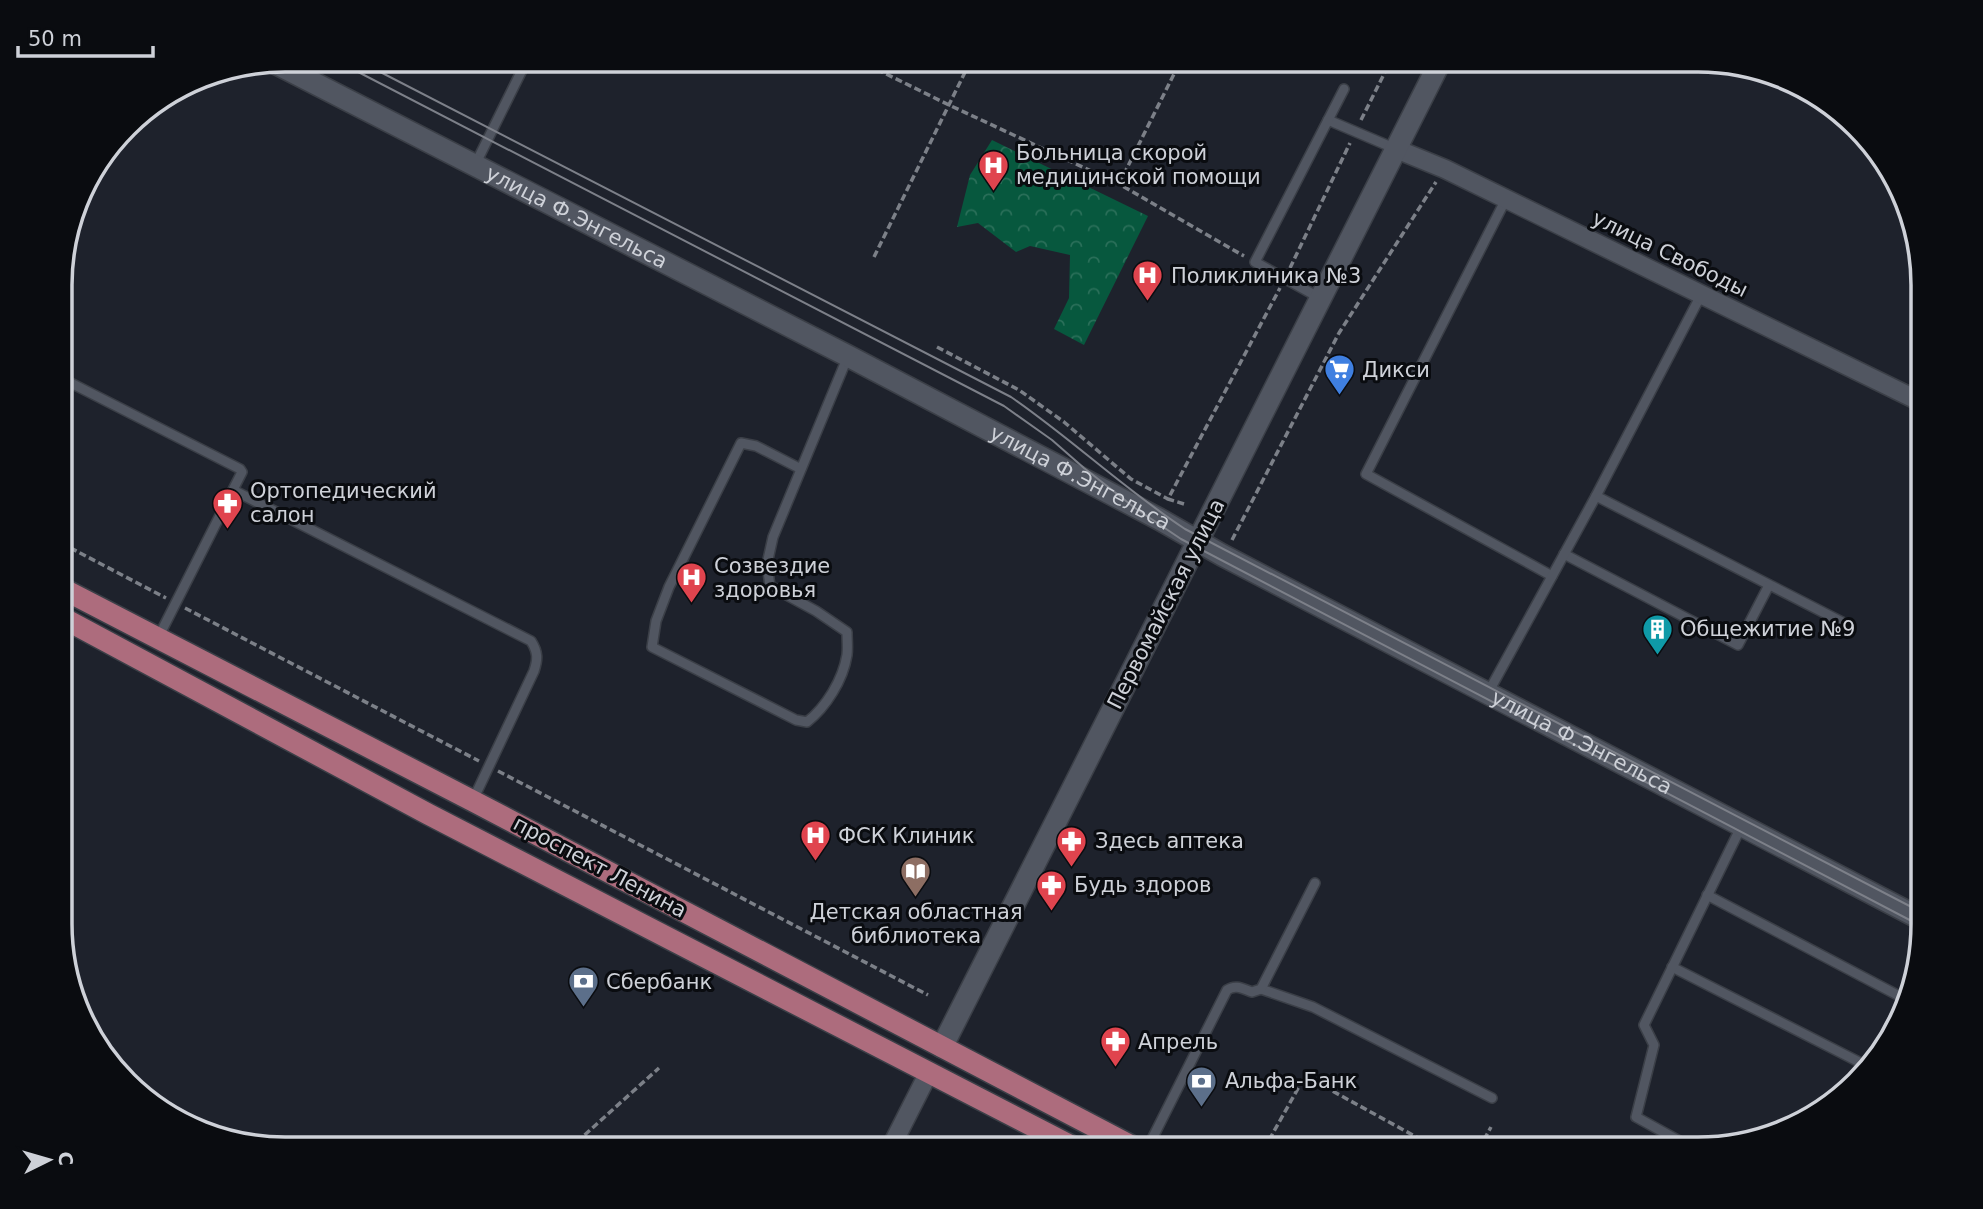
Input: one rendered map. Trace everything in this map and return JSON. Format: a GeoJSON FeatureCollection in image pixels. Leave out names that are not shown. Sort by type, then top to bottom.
{"type":"FeatureCollection","features":[{"type":"Feature","properties":{"kind":"main road","name":"проспект Ленина"},"geometry":{"type":"LineString","coordinates":[[72,594],[473,800],[1114,1137]]}},
{"type":"Feature","properties":{"kind":"main road","name":"проспект Ленина"},"geometry":{"type":"LineString","coordinates":[[72,623],[428,814],[1054,1137]]}},
{"type":"Feature","properties":{"kind":"main road","name":"Первомайская улица"},"geometry":{"type":"LineString","coordinates":[[929,1072],[942,1047]]}},
{"type":"Feature","properties":{"kind":"street","name":"улица Ф.Энгельса"},"geometry":{"type":"LineString","coordinates":[[293,72],[848,356],[1222,555],[1911,914]]}},
{"type":"Feature","properties":{"kind":"street","name":"Первомайская улица"},"geometry":{"type":"LineString","coordinates":[[942,1047],[1435,72]]}},
{"type":"Feature","properties":{"kind":"street","name":"улица Свободы"},"geometry":{"type":"LineString","coordinates":[[1396,149],[1445,169],[1911,397]]}},
{"type":"Feature","properties":{"kind":"street","name":"Первомайская улица"},"geometry":{"type":"LineString","coordinates":[[896,1137],[929,1072]]}},
{"type":"Feature","properties":{"kind":"lane"},"geometry":{"type":"LineString","coordinates":[[475,165],[521,72]]}},
{"type":"Feature","properties":{"kind":"lane"},"geometry":{"type":"LineString","coordinates":[[1320,298],[1255,262],[1343,89]]}},
{"type":"Feature","properties":{"kind":"lane"},"geometry":{"type":"LineString","coordinates":[[1328,120],[1396,149]]}},
{"type":"Feature","properties":{"kind":"lane"},"geometry":{"type":"LineString","coordinates":[[1506,199],[1366,474],[1552,576]]}},
{"type":"Feature","properties":{"kind":"lane"},"geometry":{"type":"LineString","coordinates":[[1488,693],[1596,496],[1701,295]]}},
{"type":"Feature","properties":{"kind":"lane"},"geometry":{"type":"LineString","coordinates":[[801,469],[756,446],[741,443],[669,587],[656,621],[652,648],[796,720],[807,722],[828,701],[839,678],[847,655],[847,632],[816,611],[769,586],[767,564],[773,537],[848,356]]}},
{"type":"Feature","properties":{"kind":"lane"},"geometry":{"type":"LineString","coordinates":[[72,384],[240,469],[241,475],[158,638]]}},
{"type":"Feature","properties":{"kind":"lane"},"geometry":{"type":"LineString","coordinates":[[233,490],[531,641],[536,650],[534,671],[473,800]]}},
{"type":"Feature","properties":{"kind":"lane"},"geometry":{"type":"LineString","coordinates":[[1596,496],[1850,626]]}},
{"type":"Feature","properties":{"kind":"lane"},"geometry":{"type":"LineString","coordinates":[[1564,554],[1738,645],[1769,585]]}},
{"type":"Feature","properties":{"kind":"lane"},"geometry":{"type":"LineString","coordinates":[[1672,1137],[1636,1117],[1654,1045],[1644,1025],[1742,825]]}},
{"type":"Feature","properties":{"kind":"lane"},"geometry":{"type":"LineString","coordinates":[[1261,989],[1315,883]]}},
{"type":"Feature","properties":{"kind":"lane"},"geometry":{"type":"LineString","coordinates":[[1707,895],[1899,996]]}},
{"type":"Feature","properties":{"kind":"lane"},"geometry":{"type":"LineString","coordinates":[[1672,967],[1860,1062]]}},
{"type":"Feature","properties":{"kind":"lane"},"geometry":{"type":"LineString","coordinates":[[1153,1137],[1227,990],[1237,986],[1252,992],[1261,989],[1313,1007],[1492,1098]]}},
{"type":"Feature","properties":{"kind":"path"},"geometry":{"type":"LineString","coordinates":[[882,72],[1119,184],[1255,262]]}},
{"type":"Feature","properties":{"kind":"path"},"geometry":{"type":"LineString","coordinates":[[874,257],[965,72]]}},
{"type":"Feature","properties":{"kind":"path"},"geometry":{"type":"LineString","coordinates":[[1119,184],[1175,72]]}},
{"type":"Feature","properties":{"kind":"path"},"geometry":{"type":"LineString","coordinates":[[1222,555],[1236,535],[1339,333],[1445,169]]}},
{"type":"Feature","properties":{"kind":"path"},"geometry":{"type":"LineString","coordinates":[[937,347],[1019,390],[1063,422],[1131,479],[1167,499]]}},
{"type":"Feature","properties":{"kind":"path"},"geometry":{"type":"LineString","coordinates":[[582,1137],[659,1068]]}},
{"type":"Feature","properties":{"kind":"path"},"geometry":{"type":"LineString","coordinates":[[1271,1137],[1305,1076],[1416,1137]]}},
{"type":"Feature","properties":{"kind":"path"},"geometry":{"type":"LineString","coordinates":[[1486,1137],[1491,1127]]}},
{"type":"Feature","properties":{"kind":"green space"},"geometry":{"type":"Polygon","coordinates":[[[992,140],[1148,216],[1084,345],[1054,329],[1069,298],[1070,255],[1030,246],[1016,252],[978,223],[957,227],[970,175],[992,140]]]}},
{"type":"Feature","properties":{"kind":"tram line"},"geometry":{"type":"LineString","coordinates":[[358,72],[1004,406],[1052,440],[1135,508],[1181,539],[1911,921]]}},
{"type":"Feature","properties":{"kind":"tram line"},"geometry":{"type":"LineString","coordinates":[[380,72],[1011,397],[1185,529],[1911,907]]}},
{"type":"Feature","properties":{"kind":"place","name":"Больница скорой медицинской помощи"},"geometry":{"type":"Point","coordinates":[993,192]}},
{"type":"Feature","properties":{"kind":"place","name":"Поликлиника №3"},"geometry":{"type":"Point","coordinates":[1148,303]}},
{"type":"Feature","properties":{"kind":"place","name":"Дикси"},"geometry":{"type":"Point","coordinates":[1339,397]}},
{"type":"Feature","properties":{"kind":"place","name":"Ортопедический салон"},"geometry":{"type":"Point","coordinates":[227,530]}},
{"type":"Feature","properties":{"kind":"place","name":"Созвездие здоровья"},"geometry":{"type":"Point","coordinates":[691,605]}},
{"type":"Feature","properties":{"kind":"place","name":"Общежитие №9"},"geometry":{"type":"Point","coordinates":[1657,656]}},
{"type":"Feature","properties":{"kind":"place","name":"ФСК Клиник"},"geometry":{"type":"Point","coordinates":[815,863]}},
{"type":"Feature","properties":{"kind":"place","name":"Здесь аптека"},"geometry":{"type":"Point","coordinates":[1072,868]}},
{"type":"Feature","properties":{"kind":"place","name":"Детская областная библиотека"},"geometry":{"type":"Point","coordinates":[916,899]}},
{"type":"Feature","properties":{"kind":"place","name":"Будь здоров"},"geometry":{"type":"Point","coordinates":[1051,912]}},
{"type":"Feature","properties":{"kind":"place","name":"Сбербанк"},"geometry":{"type":"Point","coordinates":[583,1009]}},
{"type":"Feature","properties":{"kind":"place","name":"Апрель"},"geometry":{"type":"Point","coordinates":[1115,1069]}},
{"type":"Feature","properties":{"kind":"place","name":"Альфа-Банк"},"geometry":{"type":"Point","coordinates":[1202,1108]}}]}
